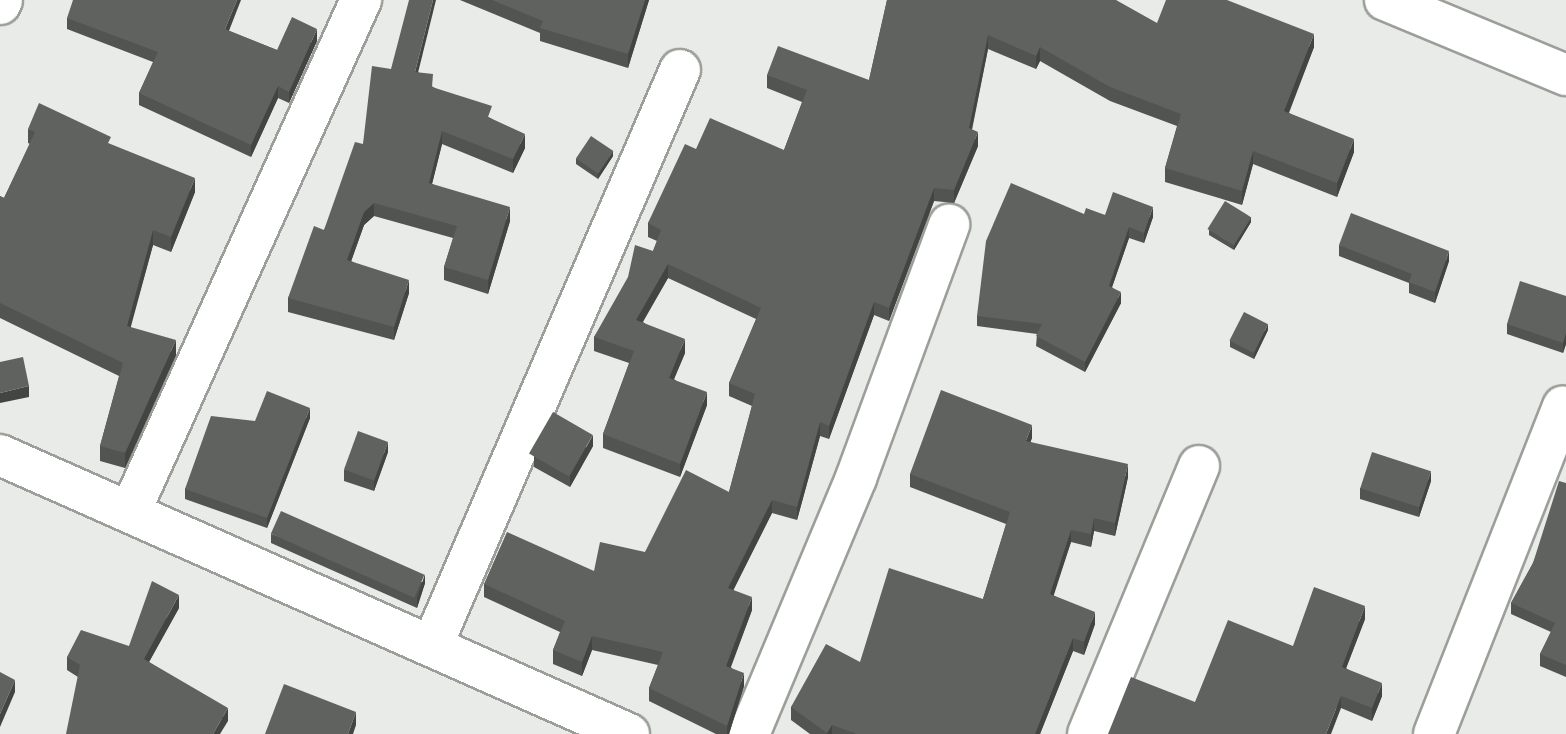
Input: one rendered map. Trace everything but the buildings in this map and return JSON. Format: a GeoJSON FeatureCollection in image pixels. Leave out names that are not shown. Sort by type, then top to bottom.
{"type":"FeatureCollection","features":[{"type":"Feature","properties":{"kind":"street"},"geometry":{"type":"LineString","coordinates":[[130,512],[361,0]]}},
{"type":"Feature","properties":{"kind":"street"},"geometry":{"type":"LineString","coordinates":[[1385,0],[1566,75]]}},
{"type":"Feature","properties":{"kind":"street"},"geometry":{"type":"LineString","coordinates":[[432,646],[680,70]]}},
{"type":"Feature","properties":{"kind":"street"},"geometry":{"type":"LineString","coordinates":[[749,734],[856,478],[949,225]]}},
{"type":"Feature","properties":{"kind":"street"},"geometry":{"type":"LineString","coordinates":[[1434,734],[1563,406]]}},
{"type":"Feature","properties":{"kind":"street"},"geometry":{"type":"LineString","coordinates":[[0,455],[629,734]]}},
{"type":"Feature","properties":{"kind":"street"},"geometry":{"type":"LineString","coordinates":[[1088,734],[1199,466]]}}]}
